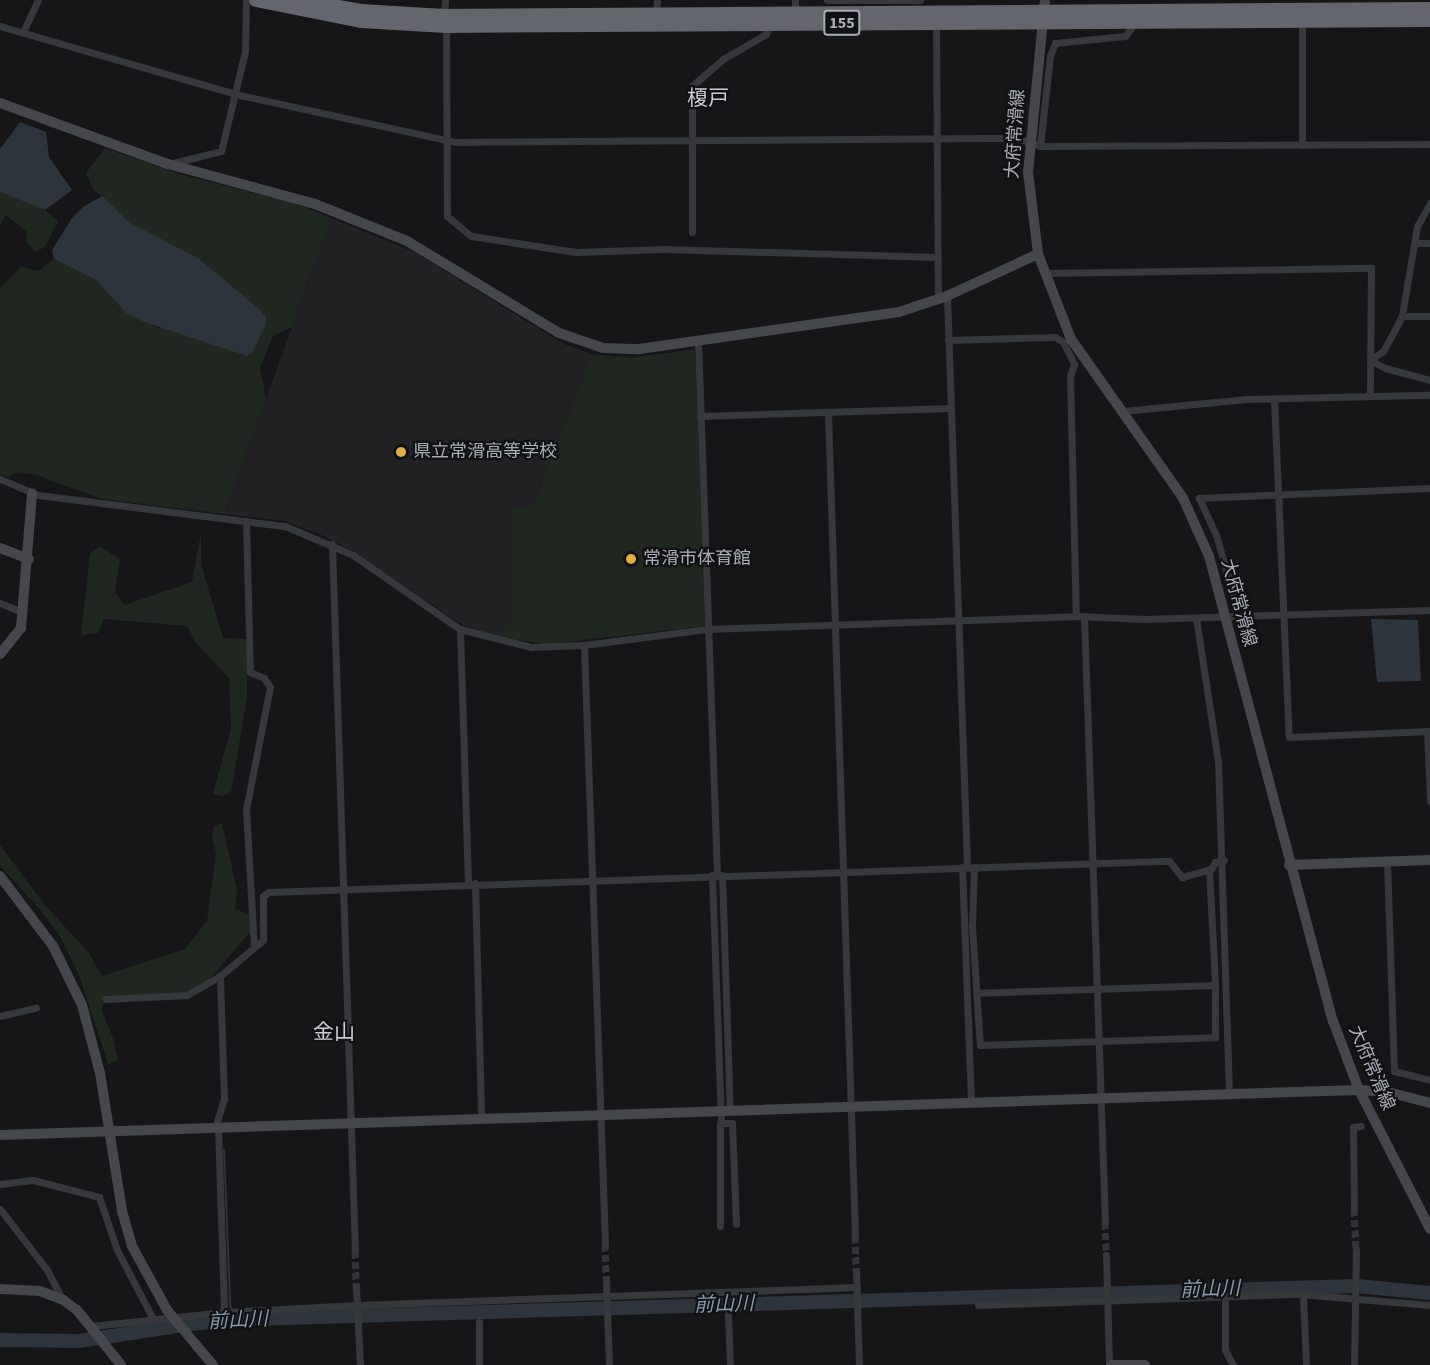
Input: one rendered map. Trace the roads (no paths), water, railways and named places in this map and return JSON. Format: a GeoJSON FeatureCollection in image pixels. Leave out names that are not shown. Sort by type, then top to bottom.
{"type":"FeatureCollection","features":[{"type":"Feature","properties":{"kind":"highway","name":"155"},"geometry":{"type":"LineString","coordinates":[[256,0],[361,21],[769,24],[936,22],[1043,12],[1135,22],[1430,20]]}},
{"type":"Feature","properties":{"kind":"highway","name":"155"},"geometry":{"type":"LineString","coordinates":[[300,0],[351,10],[445,21],[656,7],[795,6],[1043,12],[1430,9]]}},
{"type":"Feature","properties":{"kind":"street"},"geometry":{"type":"LineString","coordinates":[[23,32],[38,0]]}},
{"type":"Feature","properties":{"kind":"street"},"geometry":{"type":"LineString","coordinates":[[168,164],[220,153],[246,52],[246,0]]}},
{"type":"Feature","properties":{"kind":"street"},"geometry":{"type":"LineString","coordinates":[[445,0],[447,216],[476,238],[576,252],[665,249],[938,257]]}},
{"type":"Feature","properties":{"kind":"street"},"geometry":{"type":"LineString","coordinates":[[827,0],[920,0]]}},
{"type":"Feature","properties":{"kind":"street","name":"大府常滑線"},"geometry":{"type":"LineString","coordinates":[[1043,12],[1035,144],[1029,198],[1038,254],[1044,273],[1071,339],[1183,498],[1209,556],[1289,866],[1334,1021],[1359,1090],[1430,1229]]}},
{"type":"Feature","properties":{"kind":"street"},"geometry":{"type":"LineString","coordinates":[[1302,20],[1302,145]]}},
{"type":"Feature","properties":{"kind":"street"},"geometry":{"type":"LineString","coordinates":[[936,22],[938,257],[948,340],[951,408],[968,867],[971,1102]]}},
{"type":"Feature","properties":{"kind":"street"},"geometry":{"type":"LineString","coordinates":[[1035,144],[1054,43],[1125,36],[1135,22]]}},
{"type":"Feature","properties":{"kind":"street"},"geometry":{"type":"LineString","coordinates":[[692,232],[693,85],[723,59],[766,34],[769,24]]}},
{"type":"Feature","properties":{"kind":"street"},"geometry":{"type":"LineString","coordinates":[[0,26],[235,94],[446,141],[1016,138],[1035,144],[1430,144]]}},
{"type":"Feature","properties":{"kind":"street"},"geometry":{"type":"LineString","coordinates":[[0,103],[168,164],[315,204],[407,241],[559,333],[588,345],[627,350],[899,312],[942,297],[1038,254]]}},
{"type":"Feature","properties":{"kind":"street"},"geometry":{"type":"LineString","coordinates":[[1370,360],[1383,351],[1402,316],[1416,243],[1417,226],[1430,203]]}},
{"type":"Feature","properties":{"kind":"street"},"geometry":{"type":"LineString","coordinates":[[1416,243],[1430,243]]}},
{"type":"Feature","properties":{"kind":"street"},"geometry":{"type":"LineString","coordinates":[[1044,273],[1371,268],[1370,395]]}},
{"type":"Feature","properties":{"kind":"street"},"geometry":{"type":"LineString","coordinates":[[1402,316],[1430,316]]}},
{"type":"Feature","properties":{"kind":"street"},"geometry":{"type":"LineString","coordinates":[[948,340],[1054,337],[1063,342],[1074,364],[1070,376],[1093,863],[1105,1222]]}},
{"type":"Feature","properties":{"kind":"street"},"geometry":{"type":"LineString","coordinates":[[698,341],[724,1116],[720,1226]]}},
{"type":"Feature","properties":{"kind":"street"},"geometry":{"type":"LineString","coordinates":[[1370,360],[1385,369],[1430,380]]}},
{"type":"Feature","properties":{"kind":"street"},"geometry":{"type":"LineString","coordinates":[[1122,411],[1274,399],[1430,395]]}},
{"type":"Feature","properties":{"kind":"street"},"geometry":{"type":"LineString","coordinates":[[1274,399],[1289,737],[1429,731],[1430,801]]}},
{"type":"Feature","properties":{"kind":"street"},"geometry":{"type":"LineString","coordinates":[[700,416],[951,408]]}},
{"type":"Feature","properties":{"kind":"street"},"geometry":{"type":"LineString","coordinates":[[828,413],[855,1236]]}},
{"type":"Feature","properties":{"kind":"street"},"geometry":{"type":"LineString","coordinates":[[0,479],[32,493],[285,526],[332,544],[460,628],[531,647],[584,645],[708,629],[1080,616],[1226,618],[1430,610]]}},
{"type":"Feature","properties":{"kind":"street"},"geometry":{"type":"LineString","coordinates":[[1236,605],[1222,551],[1199,498],[1430,488]]}},
{"type":"Feature","properties":{"kind":"street"},"geometry":{"type":"LineString","coordinates":[[0,654],[20,632],[32,493]]}},
{"type":"Feature","properties":{"kind":"street"},"geometry":{"type":"LineString","coordinates":[[246,521],[250,672],[264,678],[270,687],[246,809],[254,946]]}},
{"type":"Feature","properties":{"kind":"street"},"geometry":{"type":"LineString","coordinates":[[332,544],[355,1251]]}},
{"type":"Feature","properties":{"kind":"street"},"geometry":{"type":"LineString","coordinates":[[0,548],[28,560]]}},
{"type":"Feature","properties":{"kind":"street"},"geometry":{"type":"LineString","coordinates":[[0,603],[23,614]]}},
{"type":"Feature","properties":{"kind":"street"},"geometry":{"type":"LineString","coordinates":[[1196,618],[1218,761],[1224,860],[1229,1093]]}},
{"type":"Feature","properties":{"kind":"street"},"geometry":{"type":"LineString","coordinates":[[460,628],[481,1119]]}},
{"type":"Feature","properties":{"kind":"street"},"geometry":{"type":"LineString","coordinates":[[584,645],[605,1244]]}},
{"type":"Feature","properties":{"kind":"street"},"geometry":{"type":"LineString","coordinates":[[106,999],[187,995],[220,976],[264,938],[266,893],[471,883],[1169,861],[1182,877],[1209,869],[1215,862],[1224,860]]}},
{"type":"Feature","properties":{"kind":"street"},"geometry":{"type":"LineString","coordinates":[[1289,866],[1430,860]]}},
{"type":"Feature","properties":{"kind":"street"},"geometry":{"type":"LineString","coordinates":[[1387,861],[1394,1071],[1430,1080]]}},
{"type":"Feature","properties":{"kind":"street"},"geometry":{"type":"LineString","coordinates":[[968,867],[980,1045],[1215,1037],[1215,985],[1209,869]]}},
{"type":"Feature","properties":{"kind":"street"},"geometry":{"type":"LineString","coordinates":[[0,876],[54,946],[82,1005],[100,1072],[113,1174],[132,1246],[167,1310],[213,1365]]}},
{"type":"Feature","properties":{"kind":"street"},"geometry":{"type":"LineString","coordinates":[[220,976],[224,1099],[217,1128],[224,1312]]}},
{"type":"Feature","properties":{"kind":"street"},"geometry":{"type":"LineString","coordinates":[[978,993],[1215,985]]}},
{"type":"Feature","properties":{"kind":"street"},"geometry":{"type":"LineString","coordinates":[[0,1016],[36,1008]]}},
{"type":"Feature","properties":{"kind":"street"},"geometry":{"type":"LineString","coordinates":[[0,1136],[601,1115],[724,1116],[850,1107],[971,1102],[1359,1090],[1388,1092],[1430,1103]]}},
{"type":"Feature","properties":{"kind":"street"},"geometry":{"type":"LineString","coordinates":[[724,1116],[732,1123],[736,1224]]}},
{"type":"Feature","properties":{"kind":"street"},"geometry":{"type":"LineString","coordinates":[[1354,1209],[1353,1127],[1361,1126]]}},
{"type":"Feature","properties":{"kind":"street"},"geometry":{"type":"LineString","coordinates":[[0,1184],[33,1180],[99,1197],[117,1250],[153,1319]]}},
{"type":"Feature","properties":{"kind":"street"},"geometry":{"type":"LineString","coordinates":[[0,1209],[47,1270],[63,1300],[92,1328],[121,1365]]}},
{"type":"Feature","properties":{"kind":"street"},"geometry":{"type":"LineString","coordinates":[[1354,1365],[1356,1250]]}},
{"type":"Feature","properties":{"kind":"street"},"geometry":{"type":"LineString","coordinates":[[1106,1255],[1110,1365],[1145,1365]]}},
{"type":"Feature","properties":{"kind":"street"},"geometry":{"type":"LineString","coordinates":[[856,1271],[859,1365]]}},
{"type":"Feature","properties":{"kind":"street"},"geometry":{"type":"LineString","coordinates":[[606,1279],[609,1365]]}},
{"type":"Feature","properties":{"kind":"street"},"geometry":{"type":"LineString","coordinates":[[356,1288],[360,1365]]}},
{"type":"Feature","properties":{"kind":"street"},"geometry":{"type":"LineString","coordinates":[[0,1289],[40,1291],[63,1300]]}},
{"type":"Feature","properties":{"kind":"street"},"geometry":{"type":"LineString","coordinates":[[92,1328],[224,1312],[857,1289]]}},
{"type":"Feature","properties":{"kind":"street"},"geometry":{"type":"LineString","coordinates":[[1304,1295],[1306,1365]]}},
{"type":"Feature","properties":{"kind":"street"},"geometry":{"type":"LineString","coordinates":[[978,1305],[1304,1295],[1430,1305]]}},
{"type":"Feature","properties":{"kind":"street"},"geometry":{"type":"LineString","coordinates":[[1225,1296],[1225,1350],[1233,1365]]}},
{"type":"Feature","properties":{"kind":"street"},"geometry":{"type":"LineString","coordinates":[[728,1314],[730,1365]]}},
{"type":"Feature","properties":{"kind":"street"},"geometry":{"type":"LineString","coordinates":[[479,1322],[479,1365]]}},
{"type":"Feature","properties":{"kind":"waterway"},"geometry":{"type":"LineString","coordinates":[[224,1150],[231,1321]]}},
{"type":"Feature","properties":{"kind":"waterway","name":"前山川"},"geometry":{"type":"LineString","coordinates":[[0,1340],[79,1341],[190,1324],[251,1319],[1357,1286],[1430,1293]]}},
{"type":"Feature","properties":{"kind":"waterway","name":"前山川"},"geometry":{"type":"LineString","coordinates":[[16,1336],[19,1341]]}},
{"type":"Feature","properties":{"kind":"tunnel"},"geometry":{"type":"LineString","coordinates":[[1354,1209],[1356,1250]]}},
{"type":"Feature","properties":{"kind":"tunnel"},"geometry":{"type":"LineString","coordinates":[[1105,1222],[1106,1255]]}},
{"type":"Feature","properties":{"kind":"tunnel"},"geometry":{"type":"LineString","coordinates":[[855,1236],[856,1271]]}},
{"type":"Feature","properties":{"kind":"tunnel"},"geometry":{"type":"LineString","coordinates":[[605,1244],[606,1279]]}},
{"type":"Feature","properties":{"kind":"tunnel"},"geometry":{"type":"LineString","coordinates":[[355,1251],[356,1288]]}},
{"type":"Feature","properties":{"kind":"place","name":"県立常滑高等学校"},"geometry":{"type":"Point","coordinates":[401,452]}},
{"type":"Feature","properties":{"kind":"place","name":"常滑市体育館"},"geometry":{"type":"Point","coordinates":[631,559]}},
{"type":"Feature","properties":{"kind":"district","name":"榎戸"},"geometry":{"type":"Point","coordinates":[708,98]}},
{"type":"Feature","properties":{"kind":"district","name":"金山"},"geometry":{"type":"Point","coordinates":[334,1032]}}]}
